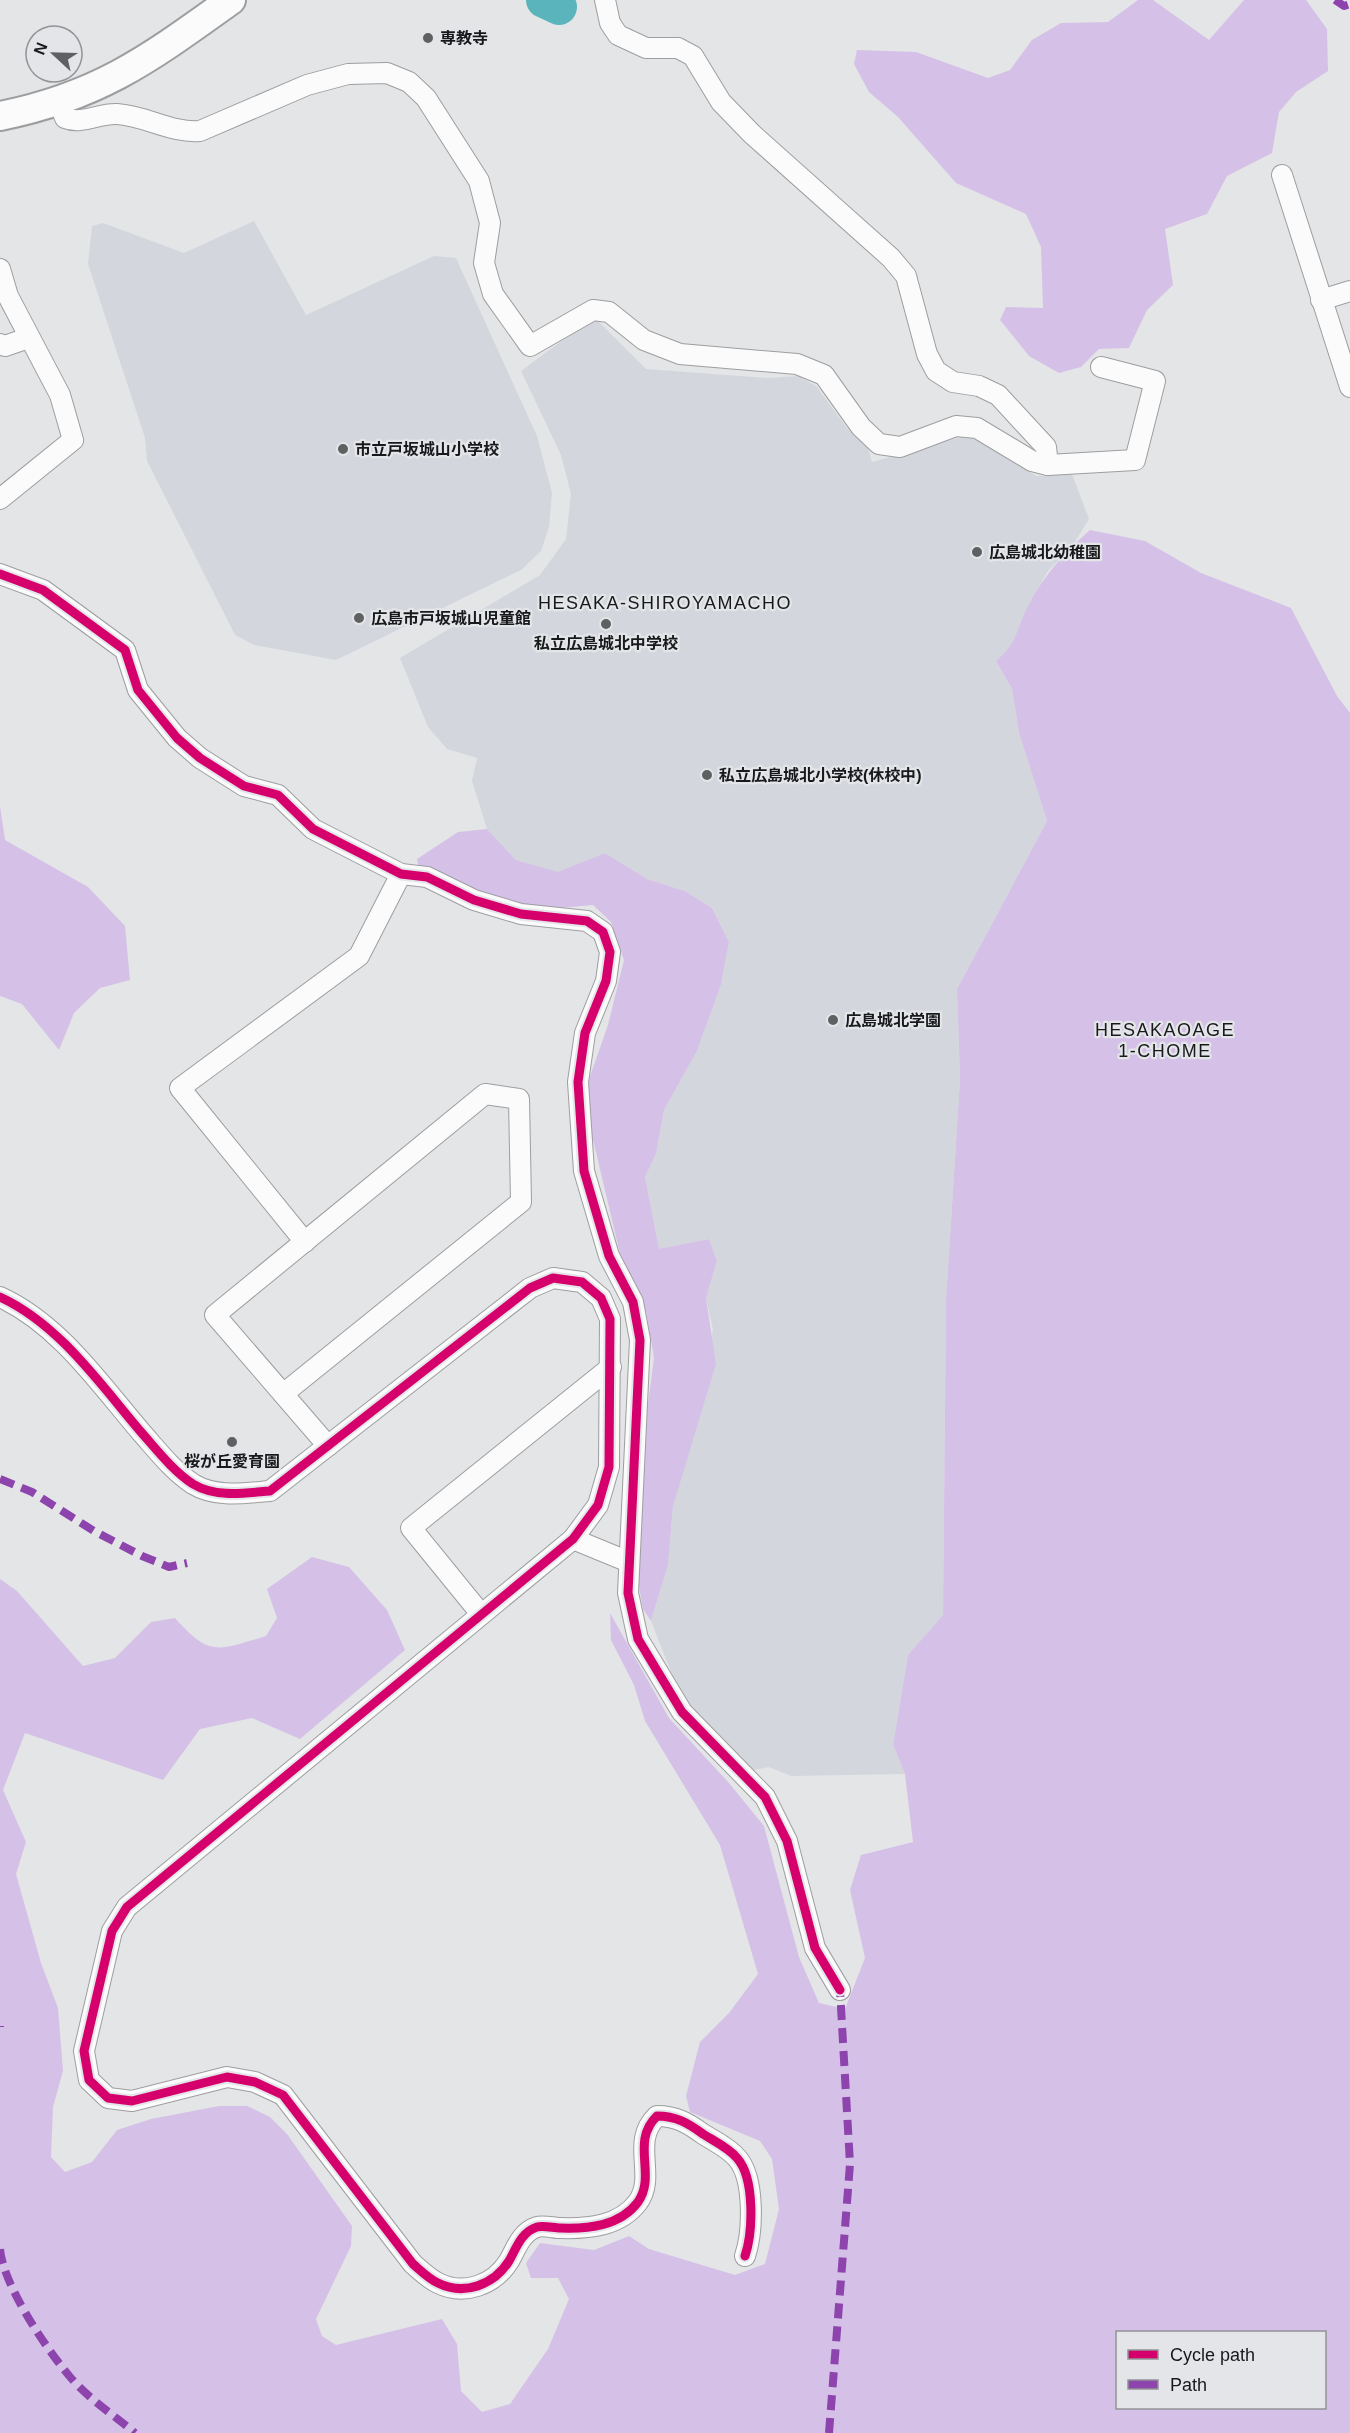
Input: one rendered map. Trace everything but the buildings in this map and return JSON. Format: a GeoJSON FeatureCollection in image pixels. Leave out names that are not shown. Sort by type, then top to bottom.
{"type":"FeatureCollection","features":[{"type":"Feature","properties":{"kind":"main road"},"geometry":{"type":"LineString","coordinates":[[0,116],[59,102],[129,71],[231,0]]}},
{"type":"Feature","properties":{"kind":"street"},"geometry":{"type":"LineString","coordinates":[[605,0],[610,23],[618,35],[646,48],[678,48],[693,56],[729,110],[891,258],[906,276],[927,354],[936,370],[953,382],[979,386],[998,395],[1046,447],[1048,465]]}},
{"type":"Feature","properties":{"kind":"street"},"geometry":{"type":"LineString","coordinates":[[59,102],[65,118],[74,121],[114,114],[144,117],[182,132],[191,132],[200,131],[307,85],[348,74],[387,73],[409,82],[426,98],[479,181],[490,223],[484,263],[493,294],[530,346],[593,310],[609,312],[644,340],[680,354],[797,364],[824,375],[861,427],[879,444],[900,447],[956,426],[977,428],[1032,461],[1048,465],[1135,460],[1155,381],[1101,367]]}},
{"type":"Feature","properties":{"kind":"street"},"geometry":{"type":"LineString","coordinates":[[1282,176],[1350,387]]}},
{"type":"Feature","properties":{"kind":"street"},"geometry":{"type":"LineString","coordinates":[[0,269],[8,296],[28,338],[60,395],[73,440],[0,500]]}},
{"type":"Feature","properties":{"kind":"street"},"geometry":{"type":"LineString","coordinates":[[1321,300],[1350,291]]}},
{"type":"Feature","properties":{"kind":"street"},"geometry":{"type":"LineString","coordinates":[[0,344],[5,346],[28,338]]}},
{"type":"Feature","properties":{"kind":"street"},"geometry":{"type":"LineString","coordinates":[[0,574],[43,590],[125,650],[138,690],[177,738],[200,758],[244,786],[278,795],[313,829],[401,874],[427,877],[474,900],[521,914],[587,921],[603,932],[610,952],[606,981],[585,1033],[578,1082],[584,1171],[609,1256],[633,1302],[640,1340],[628,1593],[638,1639],[682,1712],[765,1797],[787,1841],[815,1948],[840,1990]]}},
{"type":"Feature","properties":{"kind":"street"},"geometry":{"type":"LineString","coordinates":[[305,1242],[180,1088],[359,956],[401,874]]}},
{"type":"Feature","properties":{"kind":"street"},"geometry":{"type":"LineString","coordinates":[[283,1394],[521,1202],[519,1099],[485,1094],[215,1315],[283,1394],[328,1446]]}},
{"type":"Feature","properties":{"kind":"street"},"geometry":{"type":"LineString","coordinates":[[0,1297],[41,1322],[70,1350],[165,1460],[195,1485],[230,1494],[270,1491],[530,1288],[553,1278],[582,1282],[601,1299],[610,1319],[611,1367],[609,1467],[598,1505],[573,1539],[127,1907],[112,1931],[84,2051],[89,2080],[108,2098],[132,2102],[227,2077],[255,2082],[283,2095],[413,2264],[437,2283],[462,2290],[484,2285],[508,2262],[519,2241],[537,2227],[574,2229],[603,2225],[626,2216],[640,2199],[646,2176],[644,2135],[649,2124],[657,2116],[670,2116],[685,2122],[736,2157],[746,2170],[750,2238],[745,2256]]}},
{"type":"Feature","properties":{"kind":"street"},"geometry":{"type":"LineString","coordinates":[[481,1614],[411,1528],[611,1367]]}},
{"type":"Feature","properties":{"kind":"street"},"geometry":{"type":"LineString","coordinates":[[573,1539],[629,1562]]}},
{"type":"Feature","properties":{"kind":"shaded area"},"geometry":{"type":"Polygon","coordinates":[[[1138,0],[1153,0],[1209,40],[1244,0],[1306,0],[1327,29],[1328,71],[1296,92],[1279,112],[1272,153],[1227,176],[1207,214],[1165,229],[1173,285],[1147,310],[1129,348],[1099,349],[1081,367],[1059,373],[1029,356],[1000,320],[1006,307],[1043,308],[1041,247],[1026,214],[956,183],[898,117],[869,92],[854,64],[857,50],[916,52],[988,78],[1010,70],[1032,40],[1061,23],[1108,22],[1138,0]]]}},
{"type":"Feature","properties":{"kind":"shaded area","name":"市立戸坂城山小学校"},"geometry":{"type":"Polygon","coordinates":[[[254,221],[306,315],[434,256],[456,258],[537,436],[552,493],[549,527],[541,551],[521,570],[336,660],[254,645],[235,635],[147,461],[145,438],[88,264],[92,226],[103,223],[184,253],[254,221]]]}},
{"type":"Feature","properties":{"kind":"shaded area","name":"広島城北学園"},"geometry":{"type":"Polygon","coordinates":[[[594,317],[646,369],[768,378],[798,376],[816,386],[847,428],[868,448],[872,462],[965,436],[979,440],[1036,476],[1072,474],[1089,519],[1073,545],[1048,571],[1027,608],[1012,647],[996,661],[1012,689],[1019,733],[1047,821],[957,989],[960,1080],[946,1300],[943,1615],[908,1655],[893,1745],[905,1774],[791,1776],[769,1767],[754,1770],[695,1716],[675,1682],[651,1621],[668,1565],[673,1506],[713,1330],[706,1298],[717,1261],[709,1239],[659,1250],[645,1177],[656,1154],[664,1110],[697,1051],[721,985],[729,942],[712,908],[685,891],[647,879],[605,853],[558,873],[516,860],[487,829],[472,781],[477,758],[447,749],[428,727],[400,658],[540,575],[566,539],[571,494],[561,455],[521,371],[594,317]]]}},
{"type":"Feature","properties":{"kind":"shaded area"},"geometry":{"type":"Polygon","coordinates":[[[1090,530],[1145,541],[1201,573],[1291,608],[1337,696],[1350,713],[1350,2433],[0,2433],[0,1579],[17,1591],[83,1666],[115,1658],[151,1622],[175,1618],[197,1640],[216,1647],[237,1645],[266,1636],[277,1618],[267,1589],[312,1557],[349,1567],[387,1610],[405,1650],[300,1739],[252,1718],[200,1729],[163,1780],[25,1733],[3,1790],[26,1842],[16,1874],[41,1963],[58,2008],[63,2071],[53,2107],[51,2157],[65,2172],[92,2162],[117,2130],[151,2119],[219,2106],[247,2106],[270,2117],[287,2134],[352,2226],[351,2246],[316,2319],[322,2336],[336,2345],[442,2319],[457,2344],[461,2391],[482,2412],[510,2404],[548,2349],[569,2299],[558,2278],[531,2278],[526,2263],[540,2243],[594,2250],[629,2236],[649,2249],[735,2275],[765,2264],[779,2209],[772,2159],[760,2141],[690,2112],[686,2096],[700,2042],[729,2013],[758,1974],[720,1845],[645,1721],[634,1685],[611,1640],[610,1613],[669,1718],[729,1783],[764,1826],[799,1957],[819,2003],[845,2009],[865,1958],[850,1890],[861,1855],[913,1842],[905,1774],[893,1745],[908,1655],[943,1615],[946,1300],[960,1080],[957,989],[1047,821],[1019,733],[1012,689],[996,661],[1013,641],[1028,606],[1041,584],[1063,556],[1090,530]]]}},
{"type":"Feature","properties":{"kind":"shaded area"},"geometry":{"type":"Polygon","coordinates":[[[0,806],[5,840],[88,887],[125,926],[130,980],[100,988],[74,1013],[59,1050],[22,1004],[0,996],[0,806]]]}},
{"type":"Feature","properties":{"kind":"shaded area"},"geometry":{"type":"Polygon","coordinates":[[[487,829],[516,860],[558,872],[605,853],[647,879],[685,891],[712,908],[729,942],[721,985],[697,1051],[664,1110],[656,1154],[645,1177],[659,1249],[709,1239],[717,1261],[706,1298],[716,1364],[673,1506],[668,1565],[651,1621],[643,1609],[637,1576],[644,1434],[654,1358],[646,1311],[620,1254],[591,1131],[588,1082],[608,1025],[624,960],[611,922],[593,905],[550,909],[493,900],[420,873],[417,859],[458,832],[487,829]]]}},
{"type":"Feature","properties":{"kind":"waterway"},"geometry":{"type":"LineString","coordinates":[[544,0],[559,7]]}},
{"type":"Feature","properties":{"kind":"marked path"},"geometry":{"type":"LineString","coordinates":[[1335,0],[1344,6],[1350,4]]}},
{"type":"Feature","properties":{"kind":"marked path"},"geometry":{"type":"LineString","coordinates":[[0,1479],[32,1492],[94,1531],[142,1556],[169,1567],[187,1563]]}},
{"type":"Feature","properties":{"kind":"marked path"},"geometry":{"type":"LineString","coordinates":[[829,2433],[850,2164],[840,1990]]}},
{"type":"Feature","properties":{"kind":"marked path"},"geometry":{"type":"LineString","coordinates":[[0,2249],[3,2264],[17,2298],[61,2366],[78,2386],[135,2433]]}},
{"type":"Feature","properties":{"kind":"cycle path"},"geometry":{"type":"LineString","coordinates":[[0,574],[43,590],[125,650],[138,690],[177,738],[200,758],[244,786],[278,795],[313,829],[401,874],[427,877],[474,900],[521,914],[587,921],[603,932],[610,952],[606,981],[585,1033],[578,1082],[584,1171],[609,1256],[633,1302],[640,1340],[628,1593],[638,1639],[682,1712],[765,1797],[787,1841],[815,1948],[840,1990]]}},
{"type":"Feature","properties":{"kind":"cycle path"},"geometry":{"type":"LineString","coordinates":[[0,1297],[21,1309],[60,1339],[179,1473],[202,1488],[231,1494],[270,1491],[530,1288],[553,1278],[582,1282],[601,1298],[610,1319],[609,1467],[598,1505],[573,1539],[127,1907],[112,1931],[84,2051],[89,2080],[108,2098],[132,2101],[227,2077],[255,2082],[283,2095],[413,2264],[431,2279],[448,2287],[468,2288],[487,2282],[503,2269],[523,2237],[531,2229],[542,2226],[593,2227],[613,2221],[631,2210],[643,2192],[645,2137],[649,2126],[657,2116],[682,2121],[730,2151],[743,2167],[750,2191],[751,2206],[750,2233],[745,2256]]}},
{"type":"Feature","properties":{"kind":"place","name":"専教寺"},"geometry":{"type":"Point","coordinates":[428,38]}},
{"type":"Feature","properties":{"kind":"place","name":"市立戸坂城山小学校"},"geometry":{"type":"Point","coordinates":[343,449]}},
{"type":"Feature","properties":{"kind":"place","name":"広島城北幼稚園"},"geometry":{"type":"Point","coordinates":[977,552]}},
{"type":"Feature","properties":{"kind":"place","name":"広島市戸坂城山児童館"},"geometry":{"type":"Point","coordinates":[359,618]}},
{"type":"Feature","properties":{"kind":"place","name":"私立広島城北中学校"},"geometry":{"type":"Point","coordinates":[606,624]}},
{"type":"Feature","properties":{"kind":"place","name":"私立広島城北小学校(休校中)"},"geometry":{"type":"Point","coordinates":[707,775]}},
{"type":"Feature","properties":{"kind":"place","name":"広島城北学園"},"geometry":{"type":"Point","coordinates":[833,1020]}},
{"type":"Feature","properties":{"kind":"place","name":"桜が丘愛育園"},"geometry":{"type":"Point","coordinates":[232,1442]}},
{"type":"Feature","properties":{"kind":"district","name":"HESAKA-SHIROYAMACHO"},"geometry":{"type":"Point","coordinates":[665,603]}},
{"type":"Feature","properties":{"kind":"district","name":"HESAKAOAGE 1-CHOME"},"geometry":{"type":"Point","coordinates":[1165,1040]}}]}
